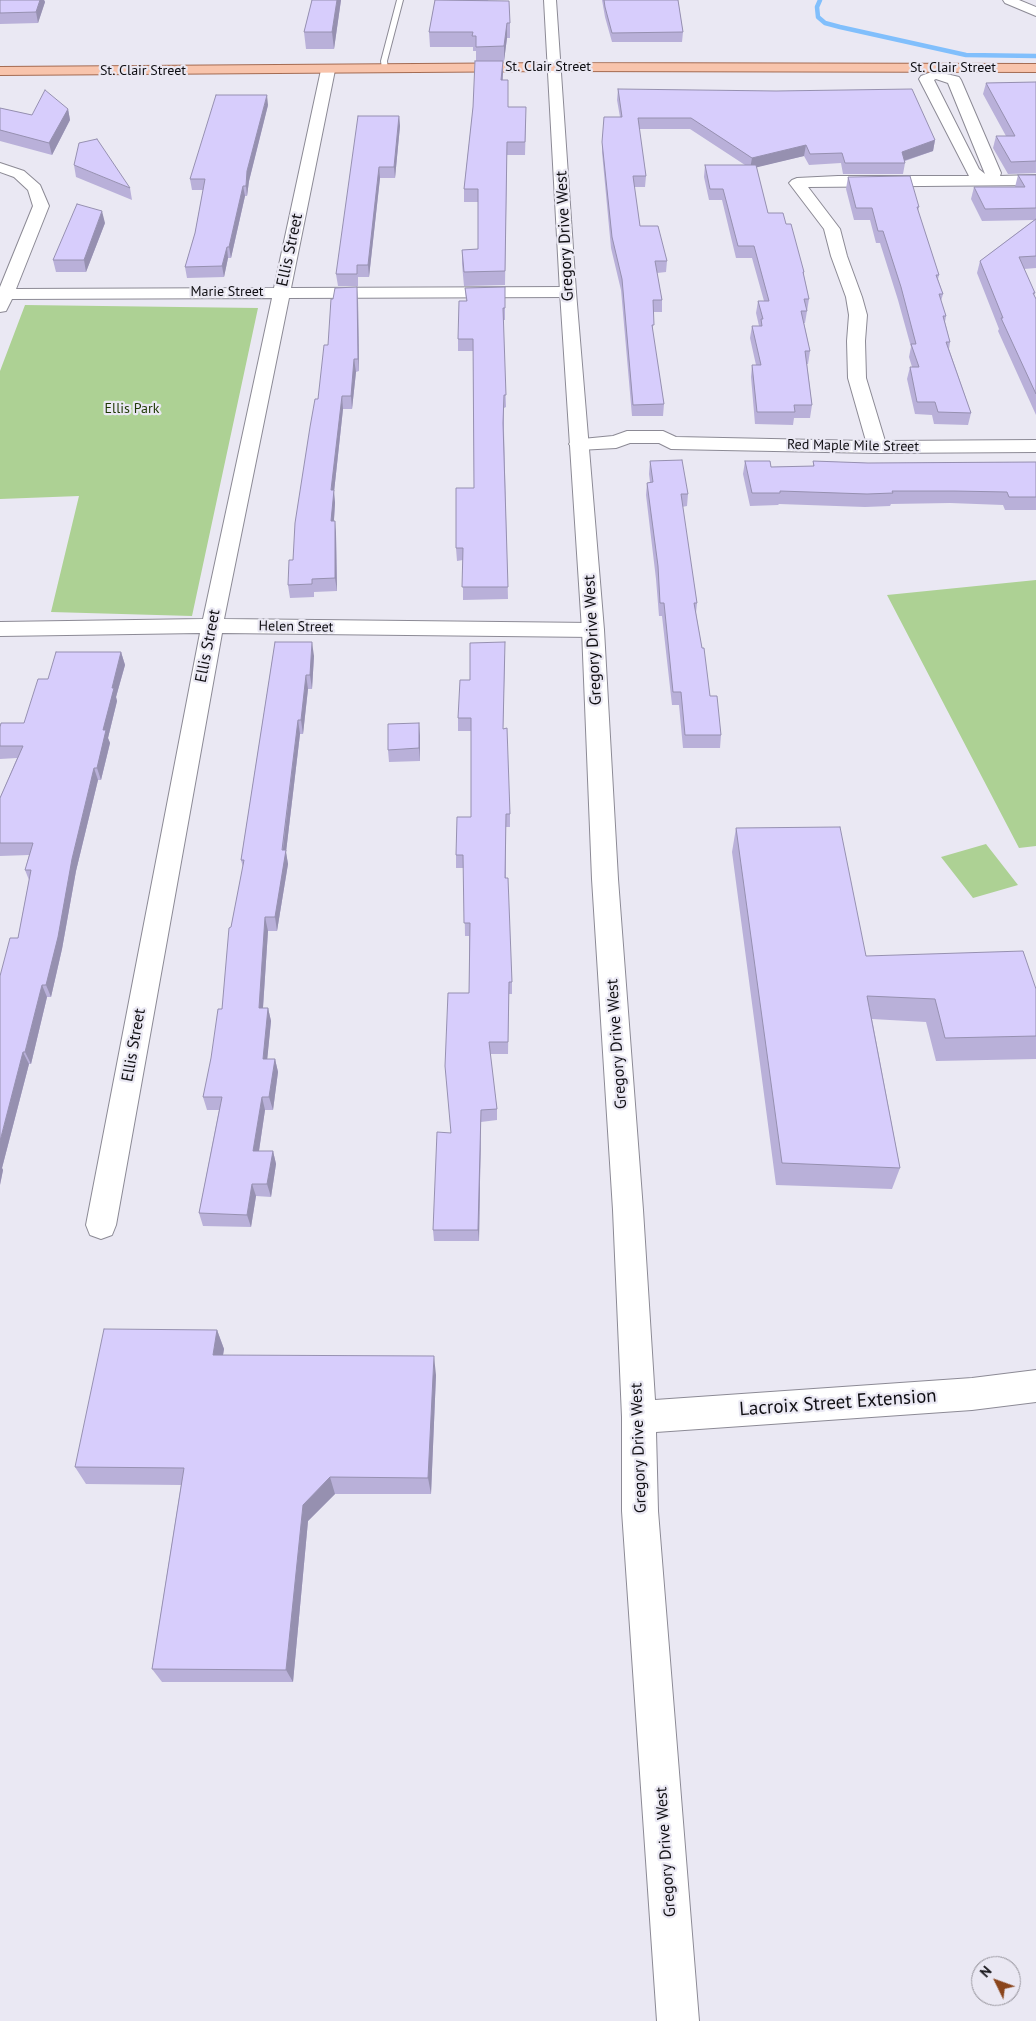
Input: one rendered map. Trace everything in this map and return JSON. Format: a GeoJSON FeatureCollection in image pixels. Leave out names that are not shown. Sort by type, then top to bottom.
{"type":"FeatureCollection","features":[{"type":"Feature","properties":{"kind":"main road","name":"St. Clair Street"},"geometry":{"type":"LineString","coordinates":[[0,71],[555,67],[933,72],[1036,68]]}},
{"type":"Feature","properties":{"kind":"street","name":"Gregory Drive West"},"geometry":{"type":"LineString","coordinates":[[550,0],[568,292],[593,630],[605,879],[628,1210],[639,1417],[640,1511],[678,2021]]}},
{"type":"Feature","properties":{"kind":"street"},"geometry":{"type":"LineString","coordinates":[[1009,0],[1036,12]]}},
{"type":"Feature","properties":{"kind":"street","name":"Ellis Street"},"geometry":{"type":"LineString","coordinates":[[101,1225],[212,626],[328,70]]}},
{"type":"Feature","properties":{"kind":"street"},"geometry":{"type":"LineString","coordinates":[[933,72],[954,80],[994,173],[988,180],[976,175],[972,169],[926,78],[933,72]]}},
{"type":"Feature","properties":{"kind":"street"},"geometry":{"type":"LineString","coordinates":[[0,167],[20,174],[35,188],[41,206],[3,300]]}},
{"type":"Feature","properties":{"kind":"street"},"geometry":{"type":"LineString","coordinates":[[877,447],[857,378],[856,341],[858,315],[854,297],[832,230],[797,183],[1036,180]]}},
{"type":"Feature","properties":{"kind":"street","name":"Marie Street"},"geometry":{"type":"LineString","coordinates":[[3,300],[282,292],[568,292]]}},
{"type":"Feature","properties":{"kind":"street","name":"Red Maple Mile Street"},"geometry":{"type":"LineString","coordinates":[[579,444],[616,442],[628,448],[664,448],[671,443],[877,447],[1036,446]]}},
{"type":"Feature","properties":{"kind":"street","name":"Helen Street"},"geometry":{"type":"LineString","coordinates":[[0,629],[212,626],[593,630]]}},
{"type":"Feature","properties":{"kind":"street","name":"Lacroix Street Extension"},"geometry":{"type":"LineString","coordinates":[[639,1417],[952,1395],[1036,1386]]}},
{"type":"Feature","properties":{"kind":"lane"},"geometry":{"type":"LineString","coordinates":[[384,69],[384,61],[400,0]]}},
{"type":"Feature","properties":{"kind":"green space","name":"Ellis Park"},"geometry":{"type":"Polygon","coordinates":[[[25,305],[258,308],[192,616],[51,612],[79,496],[0,499],[0,371],[25,305]]]}},
{"type":"Feature","properties":{"kind":"green space"},"geometry":{"type":"Polygon","coordinates":[[[1036,580],[1036,846],[1019,848],[887,595],[1036,580]]]}},
{"type":"Feature","properties":{"kind":"green space"},"geometry":{"type":"Polygon","coordinates":[[[986,844],[1018,885],[973,898],[941,857],[986,844]]]}},
{"type":"Feature","properties":{"kind":"building"},"geometry":{"type":"Polygon","coordinates":[[[0,0],[40,0],[36,12],[0,13],[0,0]]]}},
{"type":"Feature","properties":{"kind":"building"},"geometry":{"type":"Polygon","coordinates":[[[312,0],[337,0],[332,32],[304,32],[312,0]]]}},
{"type":"Feature","properties":{"kind":"building"},"geometry":{"type":"Polygon","coordinates":[[[435,0],[509,1],[510,23],[507,23],[504,46],[476,47],[476,36],[472,36],[473,32],[429,32],[435,0]]]}},
{"type":"Feature","properties":{"kind":"building"},"geometry":{"type":"Polygon","coordinates":[[[604,0],[678,0],[683,32],[612,33],[604,0]]]}},
{"type":"Feature","properties":{"kind":"building"},"geometry":{"type":"Polygon","coordinates":[[[475,61],[503,61],[501,80],[508,80],[508,107],[526,107],[525,142],[507,142],[505,271],[464,272],[462,250],[478,249],[478,189],[464,189],[473,107],[475,61]]]}},
{"type":"Feature","properties":{"kind":"building"},"geometry":{"type":"Polygon","coordinates":[[[1036,82],[1036,161],[1011,162],[996,136],[1015,136],[986,83],[1036,82]]]}},
{"type":"Feature","properties":{"kind":"building"},"geometry":{"type":"Polygon","coordinates":[[[618,89],[776,91],[912,89],[935,140],[902,152],[905,163],[845,163],[842,153],[810,154],[806,145],[752,158],[691,118],[638,118],[646,176],[633,176],[640,226],[658,226],[667,261],[655,261],[662,300],[653,300],[654,325],[652,325],[664,404],[633,405],[622,279],[612,237],[602,142],[604,117],[622,117],[618,89]]]}},
{"type":"Feature","properties":{"kind":"building"},"geometry":{"type":"Polygon","coordinates":[[[45,90],[68,109],[49,143],[0,130],[0,108],[32,115],[45,90]]]}},
{"type":"Feature","properties":{"kind":"building"},"geometry":{"type":"Polygon","coordinates":[[[216,95],[267,95],[247,171],[246,186],[243,186],[229,247],[227,247],[222,266],[185,267],[195,233],[205,179],[190,179],[216,95]]]}},
{"type":"Feature","properties":{"kind":"building"},"geometry":{"type":"Polygon","coordinates":[[[358,116],[399,116],[394,167],[379,167],[368,265],[357,265],[357,274],[336,274],[358,116]]]}},
{"type":"Feature","properties":{"kind":"building"},"geometry":{"type":"Polygon","coordinates":[[[97,139],[130,188],[74,165],[79,143],[97,139]]]}},
{"type":"Feature","properties":{"kind":"building"},"geometry":{"type":"Polygon","coordinates":[[[705,165],[756,165],[768,213],[783,213],[786,224],[791,224],[809,299],[804,299],[807,311],[801,311],[810,351],[805,351],[812,405],[794,405],[795,412],[757,412],[752,365],[761,365],[752,326],[762,326],[761,319],[763,319],[758,301],[769,301],[754,246],[738,246],[723,189],[710,189],[705,165]]]}},
{"type":"Feature","properties":{"kind":"building"},"geometry":{"type":"Polygon","coordinates":[[[1018,175],[1036,175],[1036,208],[985,209],[974,187],[1025,187],[1018,175]]]}},
{"type":"Feature","properties":{"kind":"building"},"geometry":{"type":"Polygon","coordinates":[[[910,176],[919,207],[917,207],[939,275],[936,275],[943,294],[939,294],[946,316],[943,316],[950,342],[946,342],[971,413],[938,412],[935,402],[917,402],[910,367],[919,367],[911,344],[916,344],[901,287],[883,231],[878,231],[872,208],[856,208],[848,177],[910,176]]]}},
{"type":"Feature","properties":{"kind":"building"},"geometry":{"type":"Polygon","coordinates":[[[77,204],[102,211],[84,260],[53,260],[77,204]]]}},
{"type":"Feature","properties":{"kind":"building"},"geometry":{"type":"Polygon","coordinates":[[[1036,219],[1036,256],[1019,257],[1036,299],[1036,394],[1001,318],[1003,318],[980,261],[1036,219]]]}},
{"type":"Feature","properties":{"kind":"building"},"geometry":{"type":"Polygon","coordinates":[[[357,287],[358,359],[354,359],[351,396],[342,396],[331,490],[334,490],[331,521],[335,521],[335,578],[312,579],[312,584],[288,585],[289,560],[293,560],[295,523],[310,427],[315,399],[318,399],[324,345],[328,345],[331,299],[333,299],[335,288],[357,287]]]}},
{"type":"Feature","properties":{"kind":"building"},"geometry":{"type":"Polygon","coordinates":[[[505,287],[505,308],[503,308],[506,395],[504,395],[503,423],[508,587],[462,587],[463,548],[456,548],[456,488],[474,488],[473,339],[458,339],[459,301],[467,301],[465,288],[505,287]]]}},
{"type":"Feature","properties":{"kind":"building"},"geometry":{"type":"Polygon","coordinates":[[[682,460],[688,494],[681,494],[697,603],[694,603],[702,648],[704,648],[710,696],[717,696],[721,735],[685,735],[681,692],[673,692],[664,603],[660,603],[658,566],[647,483],[653,482],[650,461],[682,460]]]}},
{"type":"Feature","properties":{"kind":"building"},"geometry":{"type":"Polygon","coordinates":[[[745,461],[770,461],[771,467],[814,466],[813,461],[868,463],[1036,462],[1036,497],[1009,497],[1007,492],[954,491],[892,491],[893,493],[867,494],[780,491],[780,493],[752,493],[745,461]]]}},
{"type":"Feature","properties":{"kind":"building"},"geometry":{"type":"Polygon","coordinates":[[[275,642],[312,642],[310,675],[306,675],[301,720],[298,720],[282,850],[286,850],[275,917],[265,917],[259,1008],[268,1008],[263,1059],[275,1059],[269,1097],[262,1097],[253,1151],[273,1151],[267,1184],[252,1184],[247,1215],[199,1213],[222,1097],[203,1097],[218,1009],[222,1009],[229,928],[231,927],[244,860],[241,860],[275,642]]]}},
{"type":"Feature","properties":{"kind":"building"},"geometry":{"type":"Polygon","coordinates":[[[505,642],[503,729],[507,728],[510,814],[506,814],[505,878],[508,878],[512,982],[509,982],[508,1042],[489,1042],[497,1109],[481,1110],[478,1230],[433,1230],[437,1132],[451,1133],[445,1066],[448,993],[469,993],[470,923],[464,923],[463,855],[456,855],[457,817],[471,817],[471,718],[458,718],[460,680],[470,680],[470,643],[505,642]]]}},
{"type":"Feature","properties":{"kind":"building"},"geometry":{"type":"Polygon","coordinates":[[[56,652],[121,652],[103,730],[106,730],[97,768],[94,768],[72,859],[58,937],[46,985],[42,985],[0,1141],[0,976],[10,938],[18,938],[31,870],[25,870],[33,843],[0,843],[0,798],[23,746],[0,746],[0,727],[1,723],[24,723],[38,679],[48,679],[56,652]]]}},
{"type":"Feature","properties":{"kind":"building"},"geometry":{"type":"Polygon","coordinates":[[[419,723],[419,748],[388,750],[388,724],[419,723]]]}},
{"type":"Feature","properties":{"kind":"building"},"geometry":{"type":"Polygon","coordinates":[[[840,827],[866,956],[1023,951],[1036,989],[1036,1036],[945,1038],[935,999],[867,996],[900,1168],[782,1163],[736,828],[840,827]]]}},
{"type":"Feature","properties":{"kind":"building"},"geometry":{"type":"Polygon","coordinates":[[[104,1329],[217,1330],[213,1355],[434,1356],[428,1478],[330,1477],[303,1505],[286,1670],[152,1669],[184,1468],[75,1467],[104,1329]]]}},
{"type":"Feature","properties":{"kind":"waterway"},"geometry":{"type":"LineString","coordinates":[[820,0],[817,7],[818,17],[825,23],[840,27],[966,55],[1036,56]]}}]}
